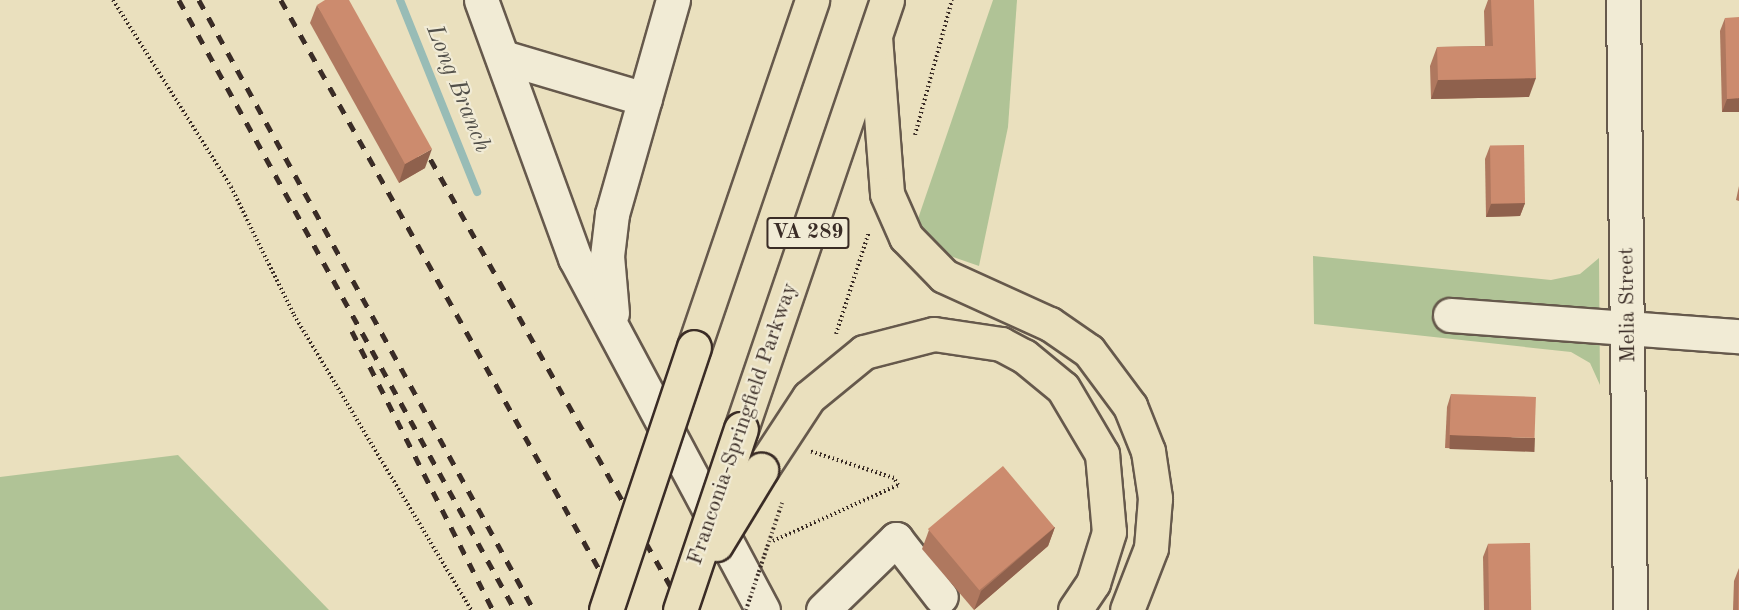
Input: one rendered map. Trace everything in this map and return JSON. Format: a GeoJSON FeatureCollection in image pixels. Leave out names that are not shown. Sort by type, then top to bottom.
{"type":"FeatureCollection","features":[{"type":"Feature","properties":{"kind":"main road","name":"VA 289"},"geometry":{"type":"LineString","coordinates":[[606,610],[812,0]]}},
{"type":"Feature","properties":{"kind":"main road","name":"Franconia-Springfield Parkway"},"geometry":{"type":"LineString","coordinates":[[682,603],[887,0]]}},
{"type":"Feature","properties":{"kind":"main road"},"geometry":{"type":"LineString","coordinates":[[874,37],[887,194],[906,237],[944,276],[1050,324],[1089,351],[1130,406],[1148,452],[1155,498],[1152,548],[1127,610]]}},
{"type":"Feature","properties":{"kind":"main road"},"geometry":{"type":"LineString","coordinates":[[682,603],[761,470],[809,397],[864,352],[933,334],[1001,344],[1024,356],[1063,388],[1102,454],[1109,532],[1093,583],[1075,610]]}},
{"type":"Feature","properties":{"kind":"street"},"geometry":{"type":"LineString","coordinates":[[481,0],[569,246],[763,610]]}},
{"type":"Feature","properties":{"kind":"street"},"geometry":{"type":"LineString","coordinates":[[617,336],[608,282],[609,235],[673,0]]}},
{"type":"Feature","properties":{"kind":"street","name":"Melia Street"},"geometry":{"type":"LineString","coordinates":[[1623,0],[1629,325],[1630,610]]}},
{"type":"Feature","properties":{"kind":"street"},"geometry":{"type":"LineString","coordinates":[[503,57],[645,99]]}},
{"type":"Feature","properties":{"kind":"street"},"geometry":{"type":"LineString","coordinates":[[1450,315],[1629,325],[1739,336]]}},
{"type":"Feature","properties":{"kind":"street"},"geometry":{"type":"LineString","coordinates":[[823,610],[896,539],[941,597]]}},
{"type":"Feature","properties":{"kind":"path"},"geometry":{"type":"LineString","coordinates":[[113,0],[231,187],[294,315],[471,610]]}},
{"type":"Feature","properties":{"kind":"path"},"geometry":{"type":"LineString","coordinates":[[913,144],[952,0]]}},
{"type":"Feature","properties":{"kind":"path"},"geometry":{"type":"LineString","coordinates":[[837,342],[870,229]]}},
{"type":"Feature","properties":{"kind":"path"},"geometry":{"type":"LineString","coordinates":[[773,542],[898,485],[894,478],[798,447]]}},
{"type":"Feature","properties":{"kind":"path"},"geometry":{"type":"LineString","coordinates":[[746,610],[782,502]]}},
{"type":"Feature","properties":{"kind":"green space"},"geometry":{"type":"Polygon","coordinates":[[[993,0],[1017,0],[1008,127],[979,266],[910,242],[993,0]]]}},
{"type":"Feature","properties":{"kind":"green space"},"geometry":{"type":"Polygon","coordinates":[[[1313,256],[1551,280],[1580,274],[1599,258],[1600,385],[1590,363],[1571,352],[1314,324],[1313,256]]]}},
{"type":"Feature","properties":{"kind":"green space"},"geometry":{"type":"Polygon","coordinates":[[[178,455],[329,610],[0,610],[0,477],[178,455]]]}},
{"type":"Feature","properties":{"kind":"building"},"geometry":{"type":"Polygon","coordinates":[[[325,0],[349,0],[432,149],[405,164],[317,5],[325,0]]]}},
{"type":"Feature","properties":{"kind":"building"},"geometry":{"type":"Polygon","coordinates":[[[1491,0],[1534,0],[1536,78],[1438,80],[1437,47],[1493,46],[1491,0]]]}},
{"type":"Feature","properties":{"kind":"building"},"geometry":{"type":"Polygon","coordinates":[[[1739,17],[1739,98],[1727,99],[1725,18],[1739,17]]]}},
{"type":"Feature","properties":{"kind":"building"},"geometry":{"type":"Polygon","coordinates":[[[1524,145],[1525,203],[1491,204],[1490,146],[1524,145]]]}},
{"type":"Feature","properties":{"kind":"building"},"geometry":{"type":"Polygon","coordinates":[[[1451,394],[1536,397],[1535,438],[1450,435],[1451,394]]]}},
{"type":"Feature","properties":{"kind":"building"},"geometry":{"type":"Polygon","coordinates":[[[1003,466],[1054,527],[979,590],[928,529],[1003,466]]]}},
{"type":"Feature","properties":{"kind":"building"},"geometry":{"type":"Polygon","coordinates":[[[1530,543],[1531,610],[1489,610],[1488,544],[1530,543]]]}},
{"type":"Feature","properties":{"kind":"waterway","name":"Long Branch"},"geometry":{"type":"LineString","coordinates":[[400,0],[477,192]]}},
{"type":"Feature","properties":{"kind":"railway"},"geometry":{"type":"LineString","coordinates":[[179,0],[515,610]]}},
{"type":"Feature","properties":{"kind":"railway"},"geometry":{"type":"LineString","coordinates":[[199,0],[534,610]]}},
{"type":"Feature","properties":{"kind":"railway"},"geometry":{"type":"LineString","coordinates":[[281,0],[622,610]]}},
{"type":"Feature","properties":{"kind":"railway"},"geometry":{"type":"LineString","coordinates":[[421,142],[684,610]]}},
{"type":"Feature","properties":{"kind":"railway"},"geometry":{"type":"LineString","coordinates":[[352,331],[493,610]]}}]}
